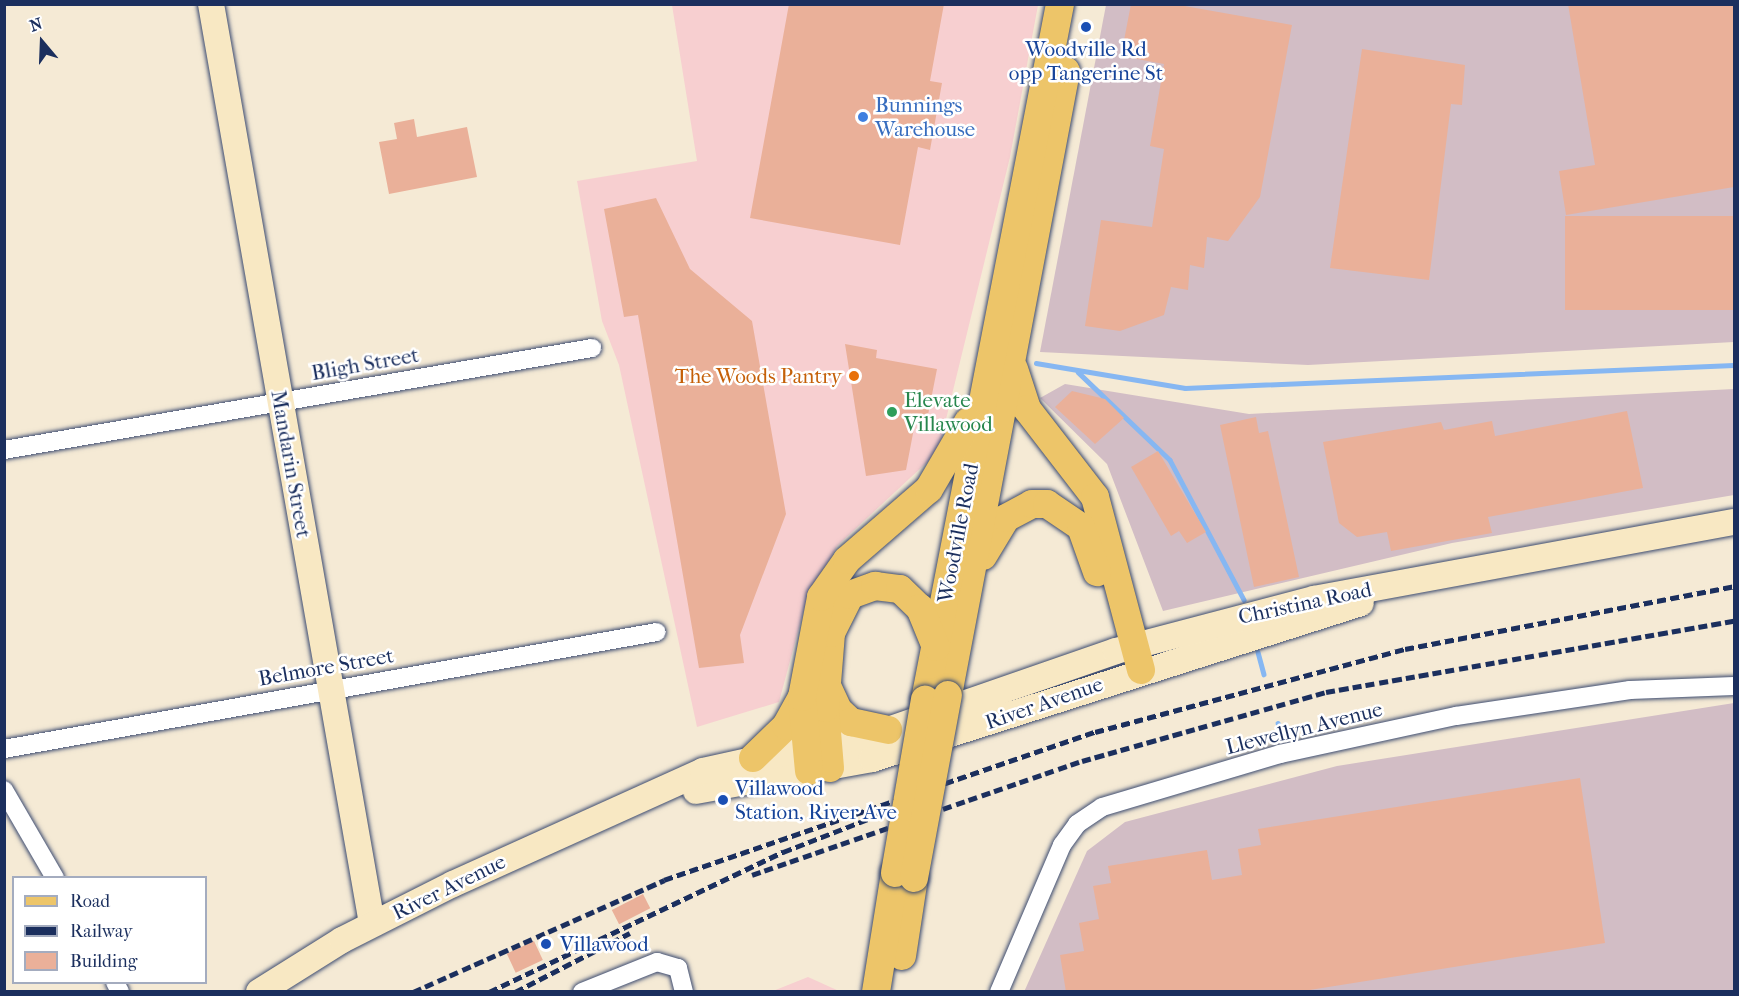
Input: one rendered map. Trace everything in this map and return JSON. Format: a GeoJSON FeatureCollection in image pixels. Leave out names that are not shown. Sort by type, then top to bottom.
{"type":"FeatureCollection","features":[{"type":"Feature","properties":{"kind":"main road","name":"Mandarin Street"},"geometry":{"type":"LineString","coordinates":[[211,4],[372,924]]}},
{"type":"Feature","properties":{"kind":"main road","name":"Woodville Road"},"geometry":{"type":"LineString","coordinates":[[876,992],[905,876],[937,698],[969,589],[1001,358],[1060,4]]}},
{"type":"Feature","properties":{"kind":"main road","name":"Woodville Road"},"geometry":{"type":"LineString","coordinates":[[937,698],[936,647],[1078,4]]}},
{"type":"Feature","properties":{"kind":"main road"},"geometry":{"type":"LineString","coordinates":[[1001,358],[1028,409],[1095,497],[1129,661]]}},
{"type":"Feature","properties":{"kind":"main road"},"geometry":{"type":"LineString","coordinates":[[753,758],[786,726],[802,697],[812,621],[821,597],[847,560],[942,473],[1001,358]]}},
{"type":"Feature","properties":{"kind":"main road"},"geometry":{"type":"LineString","coordinates":[[969,589],[1006,518],[1032,504],[1060,508],[1087,539],[1129,661]]}},
{"type":"Feature","properties":{"kind":"main road","name":"Christina Road"},"geometry":{"type":"LineString","coordinates":[[888,730],[1129,661],[1314,599],[1734,522]]}},
{"type":"Feature","properties":{"kind":"main road"},"geometry":{"type":"LineString","coordinates":[[818,759],[835,620],[850,595],[863,588],[888,585],[912,597],[936,647]]}},
{"type":"Feature","properties":{"kind":"main road","name":"River Avenue"},"geometry":{"type":"LineString","coordinates":[[646,799],[818,759],[1129,661]]}},
{"type":"Feature","properties":{"kind":"main road"},"geometry":{"type":"LineString","coordinates":[[827,686],[838,710],[851,722],[888,730]]}},
{"type":"Feature","properties":{"kind":"main road"},"geometry":{"type":"LineString","coordinates":[[802,697],[818,759]]}},
{"type":"Feature","properties":{"kind":"main road","name":"River Avenue"},"geometry":{"type":"LineString","coordinates":[[259,992],[372,924],[646,799],[674,781],[753,758],[818,759],[888,730]]}},
{"type":"Feature","properties":{"kind":"main road","name":"Woodville Road"},"geometry":{"type":"LineString","coordinates":[[896,992],[905,876]]}},
{"type":"Feature","properties":{"kind":"street","name":"Bligh Street"},"geometry":{"type":"LineString","coordinates":[[4,450],[592,348]]}},
{"type":"Feature","properties":{"kind":"street","name":"Belmore Street"},"geometry":{"type":"LineString","coordinates":[[4,749],[331,688],[657,632]]}},
{"type":"Feature","properties":{"kind":"street","name":"Llewellyn Avenue"},"geometry":{"type":"LineString","coordinates":[[999,992],[1062,845],[1077,824],[1102,807],[1280,754],[1446,718],[1630,690],[1734,686]]}},
{"type":"Feature","properties":{"kind":"street"},"geometry":{"type":"LineString","coordinates":[[4,790],[54,876]]}},
{"type":"Feature","properties":{"kind":"street"},"geometry":{"type":"LineString","coordinates":[[582,992],[657,962],[678,968],[684,992]]}},
{"type":"Feature","properties":{"kind":"shaded area"},"geometry":{"type":"Polygon","coordinates":[[[672,5],[1038,5],[1010,157],[938,452],[837,546],[804,609],[779,702],[697,727],[619,365],[602,321],[577,181],[697,161],[672,5]]]}},
{"type":"Feature","properties":{"kind":"shaded area"},"geometry":{"type":"Polygon","coordinates":[[[1106,5],[1734,5],[1734,342],[1308,365],[1040,352],[1106,5]]]}},
{"type":"Feature","properties":{"kind":"shaded area"},"geometry":{"type":"Polygon","coordinates":[[[1065,384],[1249,414],[1734,389],[1734,495],[1452,543],[1163,611],[1107,464],[1040,398],[1065,384]]]}},
{"type":"Feature","properties":{"kind":"shaded area"},"geometry":{"type":"Polygon","coordinates":[[[1734,703],[1734,991],[1024,992],[1087,851],[1125,822],[1337,766],[1734,703]]]}},
{"type":"Feature","properties":{"kind":"shaded area"},"geometry":{"type":"Polygon","coordinates":[[[808,977],[839,991],[773,991],[808,977]]]}},
{"type":"Feature","properties":{"kind":"building"},"geometry":{"type":"Polygon","coordinates":[[[789,4],[944,4],[930,81],[942,83],[930,150],[918,147],[900,245],[750,218],[789,4]]]}},
{"type":"Feature","properties":{"kind":"building"},"geometry":{"type":"Polygon","coordinates":[[[1131,4],[1173,4],[1292,25],[1260,197],[1228,241],[1207,237],[1204,268],[1190,265],[1188,290],[1171,287],[1164,315],[1120,331],[1085,326],[1101,220],[1152,227],[1164,149],[1150,146],[1164,64],[1121,56],[1131,4]]]}},
{"type":"Feature","properties":{"kind":"building"},"geometry":{"type":"Polygon","coordinates":[[[1568,4],[1734,4],[1734,187],[1566,215],[1559,171],[1595,165],[1568,4]]]}},
{"type":"Feature","properties":{"kind":"building"},"geometry":{"type":"Polygon","coordinates":[[[1362,49],[1465,65],[1462,105],[1451,104],[1429,280],[1330,268],[1362,49]]]}},
{"type":"Feature","properties":{"kind":"building"},"geometry":{"type":"Polygon","coordinates":[[[414,119],[417,137],[467,127],[477,177],[389,194],[379,142],[397,139],[394,123],[414,119]]]}},
{"type":"Feature","properties":{"kind":"building"},"geometry":{"type":"Polygon","coordinates":[[[656,198],[690,269],[752,321],[786,514],[740,635],[744,663],[699,668],[638,315],[624,317],[604,209],[656,198]]]}},
{"type":"Feature","properties":{"kind":"building"},"geometry":{"type":"Polygon","coordinates":[[[1565,216],[1734,216],[1734,310],[1565,310],[1565,216]]]}},
{"type":"Feature","properties":{"kind":"building","name":"Elevate Villawood"},"geometry":{"type":"Polygon","coordinates":[[[845,344],[877,350],[876,358],[937,369],[927,420],[916,418],[906,470],[866,476],[845,344]]]}},
{"type":"Feature","properties":{"kind":"building"},"geometry":{"type":"Polygon","coordinates":[[[1072,391],[1105,399],[1124,418],[1095,444],[1055,407],[1072,391]]]}},
{"type":"Feature","properties":{"kind":"building"},"geometry":{"type":"Polygon","coordinates":[[[1627,411],[1643,488],[1488,517],[1492,533],[1391,551],[1387,532],[1357,537],[1339,523],[1323,442],[1441,422],[1444,430],[1492,421],[1495,436],[1627,411]]]}},
{"type":"Feature","properties":{"kind":"building"},"geometry":{"type":"Polygon","coordinates":[[[1256,417],[1259,433],[1268,431],[1299,577],[1254,587],[1220,425],[1256,417]]]}},
{"type":"Feature","properties":{"kind":"building"},"geometry":{"type":"Polygon","coordinates":[[[1158,451],[1206,532],[1187,543],[1179,531],[1171,536],[1131,467],[1158,451]]]}},
{"type":"Feature","properties":{"kind":"building"},"geometry":{"type":"Polygon","coordinates":[[[1580,778],[1605,943],[1297,992],[1066,992],[1060,955],[1084,951],[1079,923],[1099,919],[1093,886],[1111,883],[1108,866],[1207,850],[1212,880],[1242,875],[1238,849],[1261,845],[1258,829],[1580,778]]]}},
{"type":"Feature","properties":{"kind":"building","name":"Villawood"},"geometry":{"type":"Polygon","coordinates":[[[643,894],[650,908],[619,924],[612,910],[643,894]]]}},
{"type":"Feature","properties":{"kind":"building"},"geometry":{"type":"Polygon","coordinates":[[[534,941],[543,960],[516,973],[507,954],[534,941]]]}},
{"type":"Feature","properties":{"kind":"waterway"},"geometry":{"type":"LineString","coordinates":[[1036,363],[1185,388],[1734,365]]}},
{"type":"Feature","properties":{"kind":"waterway"},"geometry":{"type":"LineString","coordinates":[[1078,372],[1170,460],[1244,600]]}},
{"type":"Feature","properties":{"kind":"waterway"},"geometry":{"type":"LineString","coordinates":[[1258,652],[1264,674]]}},
{"type":"Feature","properties":{"kind":"waterway"},"geometry":{"type":"LineString","coordinates":[[1278,723],[1282,736]]}},
{"type":"Feature","properties":{"kind":"railway"},"geometry":{"type":"LineString","coordinates":[[413,992],[664,880],[1095,732],[1405,649],[1734,586]]}},
{"type":"Feature","properties":{"kind":"railway"},"geometry":{"type":"LineString","coordinates":[[752,875],[1082,761],[1326,692],[1734,621]]}},
{"type":"Feature","properties":{"kind":"railway"},"geometry":{"type":"LineString","coordinates":[[489,992],[783,852],[943,790]]}},
{"type":"Feature","properties":{"kind":"railway"},"geometry":{"type":"LineString","coordinates":[[515,992],[630,933]]}},
{"type":"Feature","properties":{"kind":"place","name":"Woodville Rd opp Tangerine St"},"geometry":{"type":"Point","coordinates":[1086,27]}},
{"type":"Feature","properties":{"kind":"place","name":"Bunnings Warehouse"},"geometry":{"type":"Point","coordinates":[863,117]}},
{"type":"Feature","properties":{"kind":"place","name":"The Woods Pantry"},"geometry":{"type":"Point","coordinates":[854,376]}},
{"type":"Feature","properties":{"kind":"place","name":"Elevate Villawood"},"geometry":{"type":"Point","coordinates":[892,412]}},
{"type":"Feature","properties":{"kind":"place","name":"Villawood Station, River Ave"},"geometry":{"type":"Point","coordinates":[723,800]}},
{"type":"Feature","properties":{"kind":"place","name":"Villawood"},"geometry":{"type":"Point","coordinates":[546,944]}}]}
